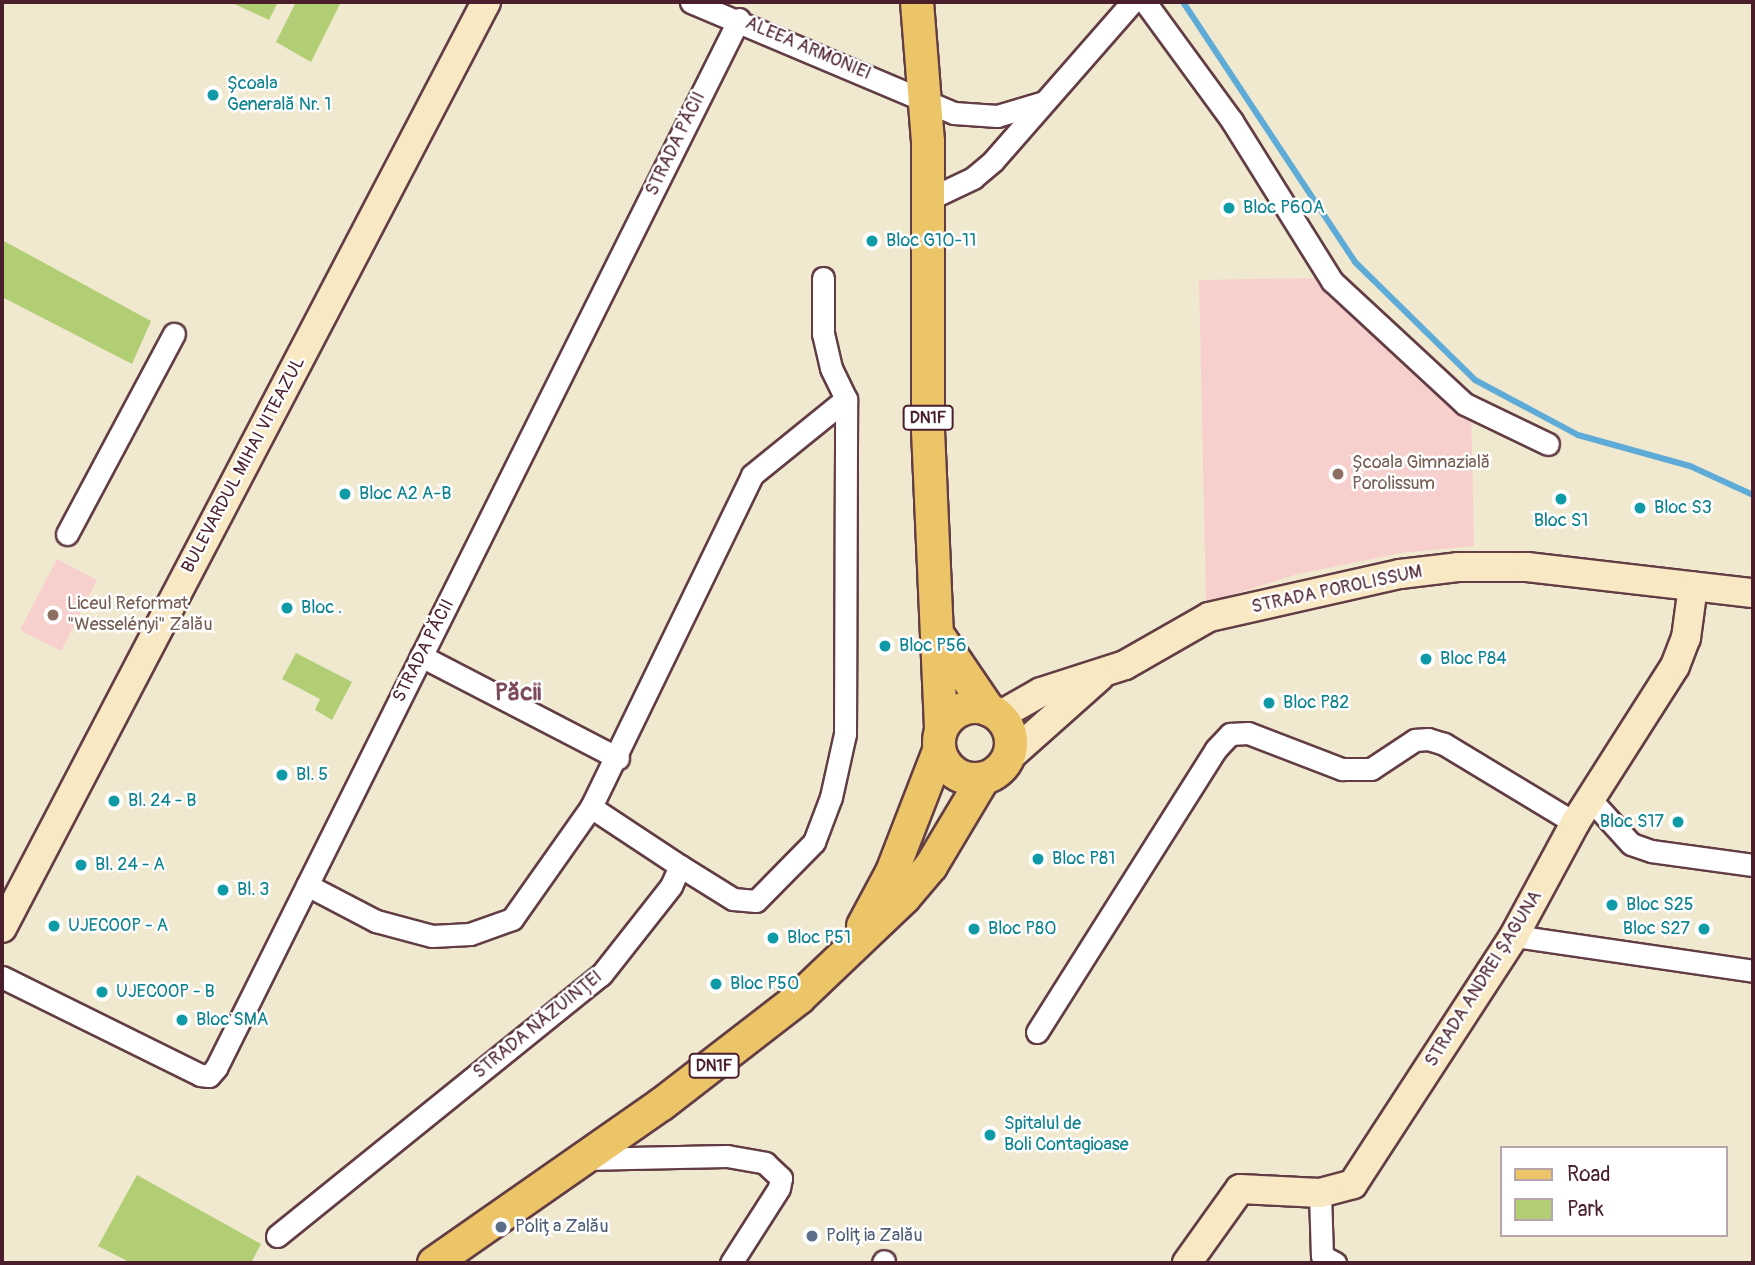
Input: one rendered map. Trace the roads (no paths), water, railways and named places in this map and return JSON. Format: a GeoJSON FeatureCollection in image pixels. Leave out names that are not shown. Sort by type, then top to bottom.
{"type":"FeatureCollection","features":[{"type":"Feature","properties":{"kind":"main road","name":"DN1F"},"geometry":{"type":"LineString","coordinates":[[839,962],[892,873],[940,740],[940,638],[928,430],[929,199],[917,2]]}},
{"type":"Feature","properties":{"kind":"main road","name":"BULEVARDUL MIHAI VITEAZUL"},"geometry":{"type":"LineString","coordinates":[[2,928],[482,5]]}},
{"type":"Feature","properties":{"kind":"main road","name":"STRADA POROLISSUM"},"geometry":{"type":"LineString","coordinates":[[994,713],[1041,692],[1102,675],[1209,617],[1400,574],[1458,567],[1527,567],[1753,593]]}},
{"type":"Feature","properties":{"kind":"main road","name":"STRADA ANDREI ȘAGUNA"},"geometry":{"type":"LineString","coordinates":[[1187,1263],[1240,1188],[1320,1193],[1353,1184],[1514,936],[1575,823],[1675,666],[1686,638],[1693,586]]}},
{"type":"Feature","properties":{"kind":"main road"},"geometry":{"type":"LineString","coordinates":[[940,638],[1010,735],[1008,758]]}},
{"type":"Feature","properties":{"kind":"main road","name":"STRADA POROLISSUM"},"geometry":{"type":"LineString","coordinates":[[1008,758],[1102,675]]}},
{"type":"Feature","properties":{"kind":"main road"},"geometry":{"type":"LineString","coordinates":[[982,779],[950,771],[940,740],[956,712],[978,707],[994,713]]}},
{"type":"Feature","properties":{"kind":"main road","name":"DN1F"},"geometry":{"type":"LineString","coordinates":[[434,1263],[725,1058],[839,962],[889,915],[931,866],[982,779],[1008,758]]}},
{"type":"Feature","properties":{"kind":"street","name":"ALEEA ARMONIEI"},"geometry":{"type":"LineString","coordinates":[[691,2],[739,19],[923,100],[974,117],[1020,113],[1044,102]]}},
{"type":"Feature","properties":{"kind":"street"},"geometry":{"type":"LineString","coordinates":[[929,199],[973,178],[1132,2]]}},
{"type":"Feature","properties":{"kind":"street"},"geometry":{"type":"LineString","coordinates":[[1145,2],[1232,121],[1332,281],[1465,404],[1548,444]]}},
{"type":"Feature","properties":{"kind":"street","name":"STRADA PĂCII"},"geometry":{"type":"LineString","coordinates":[[2,977],[209,1076],[739,19]]}},
{"type":"Feature","properties":{"kind":"street"},"geometry":{"type":"LineString","coordinates":[[591,807],[733,899],[756,901],[814,842],[831,797],[845,734],[846,399],[831,368],[823,334],[823,278]]}},
{"type":"Feature","properties":{"kind":"street"},"geometry":{"type":"LineString","coordinates":[[67,534],[174,334]]}},
{"type":"Feature","properties":{"kind":"street"},"geometry":{"type":"LineString","coordinates":[[307,885],[376,921],[432,936],[470,934],[512,919],[591,807],[618,758],[752,475],[846,399]]}},
{"type":"Feature","properties":{"kind":"street"},"geometry":{"type":"LineString","coordinates":[[421,656],[618,758]]}},
{"type":"Feature","properties":{"kind":"street"},"geometry":{"type":"LineString","coordinates":[[1037,1032],[1216,749],[1230,734],[1248,733],[1342,769],[1371,769],[1415,740],[1427,739],[1444,744],[1575,823]]}},
{"type":"Feature","properties":{"kind":"street"},"geometry":{"type":"LineString","coordinates":[[1591,800],[1631,844],[1651,851],[1753,864]]}},
{"type":"Feature","properties":{"kind":"street","name":"STRADA NĂZUINȚEI"},"geometry":{"type":"LineString","coordinates":[[277,1236],[601,975],[671,886],[680,866]]}},
{"type":"Feature","properties":{"kind":"street"},"geometry":{"type":"LineString","coordinates":[[1514,936],[1753,971]]}},
{"type":"Feature","properties":{"kind":"street"},"geometry":{"type":"LineString","coordinates":[[579,1159],[727,1156],[765,1163],[781,1178],[779,1188],[732,1263]]}},
{"type":"Feature","properties":{"kind":"street"},"geometry":{"type":"LineString","coordinates":[[1320,1193],[1322,1256],[1335,1263]]}},
{"type":"Feature","properties":{"kind":"waterway"},"geometry":{"type":"LineString","coordinates":[[1183,2],[1355,262],[1475,380],[1578,435],[1690,466],[1753,495]]}},
{"type":"Feature","properties":{"kind":"place","name":"Școala Generală Nr. 1"},"geometry":{"type":"Point","coordinates":[213,95]}},
{"type":"Feature","properties":{"kind":"place","name":"Bloc P60A"},"geometry":{"type":"Point","coordinates":[1229,208]}},
{"type":"Feature","properties":{"kind":"place","name":"Bloc G10-11"},"geometry":{"type":"Point","coordinates":[872,241]}},
{"type":"Feature","properties":{"kind":"place","name":"Școala Gimnazială Porolissum"},"geometry":{"type":"Point","coordinates":[1338,474]}},
{"type":"Feature","properties":{"kind":"place","name":"Bloc A2 A-B"},"geometry":{"type":"Point","coordinates":[345,494]}},
{"type":"Feature","properties":{"kind":"place","name":"Bloc S1"},"geometry":{"type":"Point","coordinates":[1561,499]}},
{"type":"Feature","properties":{"kind":"place","name":"Bloc S3"},"geometry":{"type":"Point","coordinates":[1640,508]}},
{"type":"Feature","properties":{"kind":"place","name":"Bloc ."},"geometry":{"type":"Point","coordinates":[287,608]}},
{"type":"Feature","properties":{"kind":"place","name":"Liceul Reformat \"Wesselényi\" Zalău"},"geometry":{"type":"Point","coordinates":[53,615]}},
{"type":"Feature","properties":{"kind":"place","name":"Bloc P56"},"geometry":{"type":"Point","coordinates":[885,646]}},
{"type":"Feature","properties":{"kind":"place","name":"Bloc P84"},"geometry":{"type":"Point","coordinates":[1426,659]}},
{"type":"Feature","properties":{"kind":"place","name":"Bloc P82"},"geometry":{"type":"Point","coordinates":[1269,703]}},
{"type":"Feature","properties":{"kind":"place","name":"Bl. 5"},"geometry":{"type":"Point","coordinates":[282,775]}},
{"type":"Feature","properties":{"kind":"place","name":"Bl. 24 - B"},"geometry":{"type":"Point","coordinates":[114,801]}},
{"type":"Feature","properties":{"kind":"place","name":"Bloc S17"},"geometry":{"type":"Point","coordinates":[1678,822]}},
{"type":"Feature","properties":{"kind":"place","name":"Bloc P81"},"geometry":{"type":"Point","coordinates":[1038,859]}},
{"type":"Feature","properties":{"kind":"place","name":"Bl. 24 - A"},"geometry":{"type":"Point","coordinates":[81,865]}},
{"type":"Feature","properties":{"kind":"place","name":"Bl. 3"},"geometry":{"type":"Point","coordinates":[223,890]}},
{"type":"Feature","properties":{"kind":"place","name":"Bloc S25"},"geometry":{"type":"Point","coordinates":[1612,905]}},
{"type":"Feature","properties":{"kind":"place","name":"UJECOOP - A"},"geometry":{"type":"Point","coordinates":[54,926]}},
{"type":"Feature","properties":{"kind":"place","name":"Bloc P80"},"geometry":{"type":"Point","coordinates":[974,929]}},
{"type":"Feature","properties":{"kind":"place","name":"Bloc S27"},"geometry":{"type":"Point","coordinates":[1704,929]}},
{"type":"Feature","properties":{"kind":"place","name":"Bloc P51"},"geometry":{"type":"Point","coordinates":[773,938]}},
{"type":"Feature","properties":{"kind":"place","name":"Bloc P50"},"geometry":{"type":"Point","coordinates":[716,984]}},
{"type":"Feature","properties":{"kind":"place","name":"UJECOOP - B"},"geometry":{"type":"Point","coordinates":[102,992]}},
{"type":"Feature","properties":{"kind":"place","name":"Bloc SMA"},"geometry":{"type":"Point","coordinates":[182,1020]}},
{"type":"Feature","properties":{"kind":"place","name":"Spitalul de Boli Contagioase"},"geometry":{"type":"Point","coordinates":[990,1135]}},
{"type":"Feature","properties":{"kind":"place","name":"Polița Zalău"},"geometry":{"type":"Point","coordinates":[501,1227]}},
{"type":"Feature","properties":{"kind":"place","name":"Poliția Zalău"},"geometry":{"type":"Point","coordinates":[812,1236]}},
{"type":"Feature","properties":{"kind":"district","name":"Păcii"},"geometry":{"type":"Point","coordinates":[518,693]}}]}
